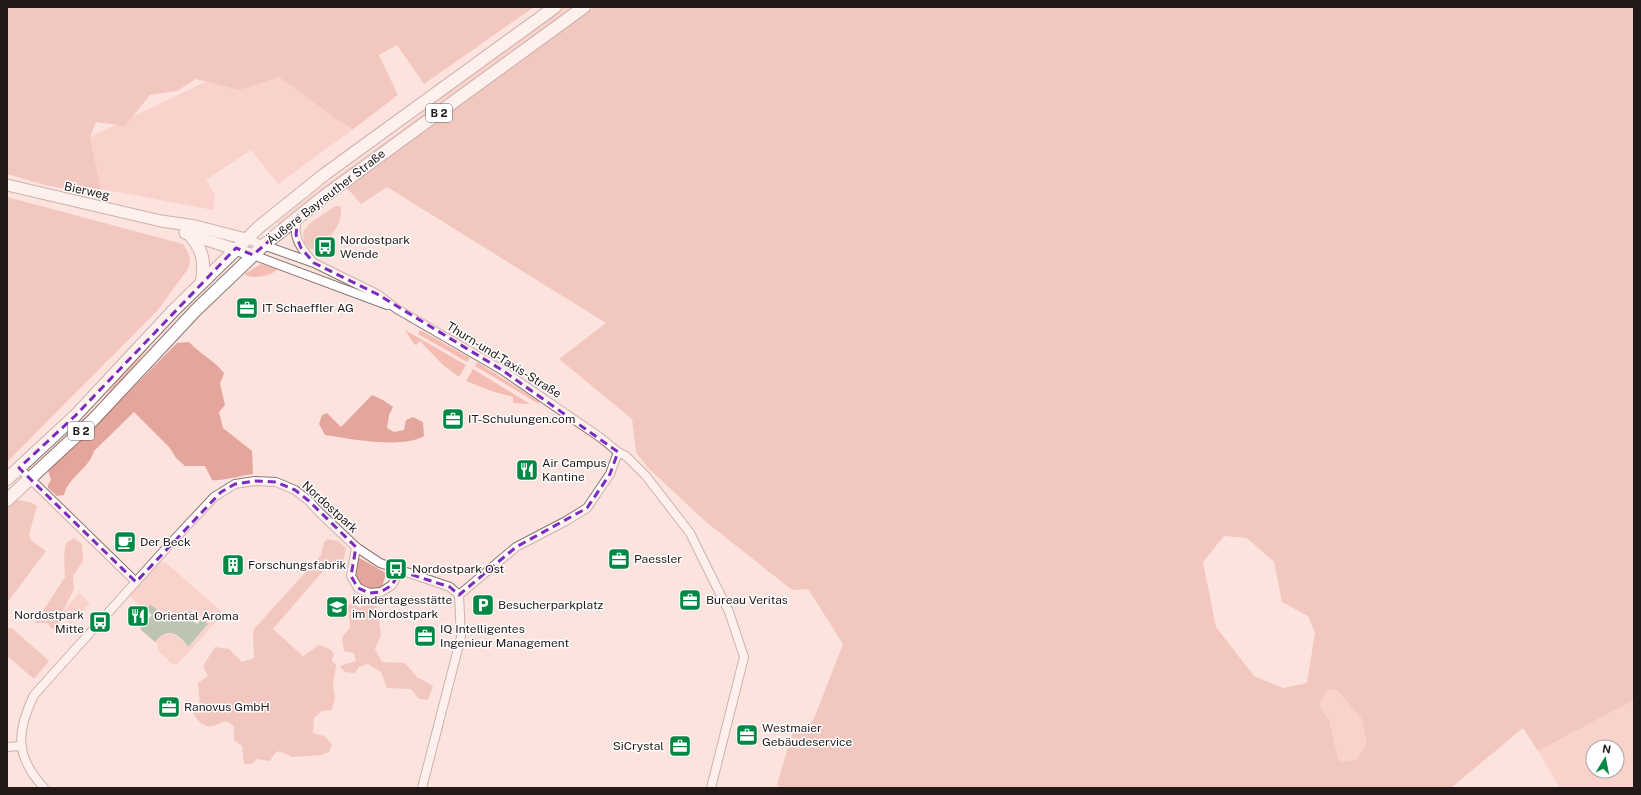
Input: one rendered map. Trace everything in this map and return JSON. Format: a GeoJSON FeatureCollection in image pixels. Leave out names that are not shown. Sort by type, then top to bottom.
{"type":"FeatureCollection","features":[{"type":"Feature","properties":{"kind":"main road","name":"Äußere Bayreuther Straße"},"geometry":{"type":"LineString","coordinates":[[7,479],[83,408],[202,282],[246,238],[325,174],[555,7]]}},
{"type":"Feature","properties":{"kind":"main road","name":"Äußere Bayreuther Straße"},"geometry":{"type":"LineString","coordinates":[[7,500],[92,421],[196,310],[265,244],[298,216],[584,7]]}},
{"type":"Feature","properties":{"kind":"main road","name":"Bierweg"},"geometry":{"type":"LineString","coordinates":[[7,185],[160,222],[195,226],[246,238]]}},
{"type":"Feature","properties":{"kind":"main road","name":"Bierweg"},"geometry":{"type":"LineString","coordinates":[[160,222],[190,235],[236,248],[253,255]]}},
{"type":"Feature","properties":{"kind":"main road"},"geometry":{"type":"LineString","coordinates":[[190,235],[199,246],[203,257],[202,282]]}},
{"type":"Feature","properties":{"kind":"street"},"geometry":{"type":"LineString","coordinates":[[298,216],[296,224],[297,242],[314,263]]}},
{"type":"Feature","properties":{"kind":"street","name":"Bierweg"},"geometry":{"type":"LineString","coordinates":[[246,238],[265,244]]}},
{"type":"Feature","properties":{"kind":"street","name":"Thurn-und-Taxis-Straße"},"geometry":{"type":"LineString","coordinates":[[265,244],[314,263],[377,294],[397,309],[502,370],[601,438],[618,452],[626,456],[646,476],[690,533],[729,612],[744,657],[711,788]]}},
{"type":"Feature","properties":{"kind":"street","name":"Thurn-und-Taxis-Straße"},"geometry":{"type":"LineString","coordinates":[[253,255],[397,309]]}},
{"type":"Feature","properties":{"kind":"street"},"geometry":{"type":"LineString","coordinates":[[422,788],[461,637],[459,594],[516,547],[566,521],[587,508],[610,474],[618,452]]}},
{"type":"Feature","properties":{"kind":"street"},"geometry":{"type":"LineString","coordinates":[[18,468],[136,582]]}},
{"type":"Feature","properties":{"kind":"street","name":"Nordostpark"},"geometry":{"type":"LineString","coordinates":[[20,746],[25,714],[34,695],[220,492],[235,484],[255,481],[276,482],[295,490],[309,501],[356,547],[380,562],[400,571],[450,587],[459,594]]}},
{"type":"Feature","properties":{"kind":"street","name":"Nordostpark"},"geometry":{"type":"LineString","coordinates":[[356,547],[351,576],[358,588],[369,593],[381,592],[392,585],[400,571]]}},
{"type":"Feature","properties":{"kind":"street"},"geometry":{"type":"LineString","coordinates":[[7,747],[20,746],[31,772],[44,788]]}},
{"type":"Feature","properties":{"kind":"highlighted area"},"geometry":{"type":"Polygon","coordinates":[[[298,216],[296,235],[301,248],[314,263],[377,294],[502,370],[618,452],[610,474],[587,508],[516,547],[459,595],[450,587],[400,571],[392,585],[381,592],[369,593],[358,588],[351,576],[356,547],[309,501],[295,490],[276,482],[255,481],[235,484],[221,492],[136,582],[111,560],[19,468],[75,416],[236,248],[253,255],[298,216]]]}},
{"type":"Feature","properties":{"kind":"shaded area"},"geometry":{"type":"Polygon","coordinates":[[[7,7],[534,7],[424,84],[397,45],[379,55],[398,95],[352,130],[279,77],[239,90],[196,79],[177,91],[150,95],[125,126],[96,122],[90,137],[101,189],[77,190],[54,187],[7,174],[7,7]]]}},
{"type":"Feature","properties":{"kind":"shaded area"},"geometry":{"type":"Polygon","coordinates":[[[563,7],[576,7],[335,181],[278,225],[276,223],[321,188],[404,128],[458,84],[563,7]]]}},
{"type":"Feature","properties":{"kind":"shaded area"},"geometry":{"type":"Polygon","coordinates":[[[594,7],[1634,7],[1634,700],[1538,751],[1523,728],[1451,788],[779,788],[777,784],[793,731],[813,721],[843,644],[808,589],[792,590],[706,522],[647,467],[636,452],[632,419],[559,359],[606,323],[387,187],[361,204],[346,187],[594,7]],[[1224,536],[1203,562],[1216,627],[1254,676],[1283,688],[1307,683],[1315,633],[1308,616],[1282,602],[1274,562],[1247,538],[1224,536]],[[1336,689],[1326,691],[1319,706],[1329,720],[1339,762],[1356,760],[1367,744],[1361,718],[1336,689]]]}},
{"type":"Feature","properties":{"kind":"shaded area"},"geometry":{"type":"Polygon","coordinates":[[[289,74],[351,131],[278,184],[251,150],[206,180],[215,195],[213,210],[101,189],[90,137],[205,82],[289,74]]]}},
{"type":"Feature","properties":{"kind":"shaded area"},"geometry":{"type":"Polygon","coordinates":[[[7,197],[183,244],[190,259],[188,269],[157,311],[7,462],[7,197]]]}},
{"type":"Feature","properties":{"kind":"shaded area"},"geometry":{"type":"Polygon","coordinates":[[[335,206],[340,206],[341,212],[335,230],[318,249],[310,249],[304,243],[303,232],[309,224],[335,206]]]}},
{"type":"Feature","properties":{"kind":"shaded area"},"geometry":{"type":"Polygon","coordinates":[[[261,264],[277,269],[271,274],[256,277],[247,276],[244,274],[261,264]]]}},
{"type":"Feature","properties":{"kind":"shaded area"},"geometry":{"type":"Polygon","coordinates":[[[192,301],[152,343],[129,373],[94,413],[32,469],[101,402],[121,375],[167,323],[192,301]]]}},
{"type":"Feature","properties":{"kind":"shaded area"},"geometry":{"type":"Polygon","coordinates":[[[405,330],[466,365],[459,377],[443,365],[420,341],[416,345],[414,344],[405,330]]]}},
{"type":"Feature","properties":{"kind":"shaded area"},"geometry":{"type":"Polygon","coordinates":[[[420,330],[470,358],[467,362],[418,334],[420,330]]]}},
{"type":"Feature","properties":{"kind":"shaded area"},"geometry":{"type":"Polygon","coordinates":[[[189,342],[216,364],[224,373],[220,384],[225,405],[219,412],[223,428],[252,451],[253,474],[212,480],[205,466],[185,466],[176,458],[170,448],[134,412],[94,451],[88,463],[70,483],[64,495],[57,496],[48,488],[51,480],[48,470],[92,429],[177,343],[189,342]]]}},
{"type":"Feature","properties":{"kind":"shaded area"},"geometry":{"type":"Polygon","coordinates":[[[477,362],[538,401],[539,404],[475,366],[477,362]]]}},
{"type":"Feature","properties":{"kind":"shaded area"},"geometry":{"type":"Polygon","coordinates":[[[473,369],[530,404],[513,403],[513,397],[491,391],[466,381],[473,369]]]}},
{"type":"Feature","properties":{"kind":"shaded area"},"geometry":{"type":"Polygon","coordinates":[[[372,395],[393,407],[389,415],[387,428],[394,432],[404,430],[406,420],[413,417],[423,422],[424,436],[403,442],[376,442],[325,435],[319,424],[322,415],[327,413],[341,427],[372,395]]]}},
{"type":"Feature","properties":{"kind":"shaded area"},"geometry":{"type":"Polygon","coordinates":[[[16,500],[30,502],[37,506],[29,535],[32,541],[46,551],[7,603],[7,508],[16,500]]]}},
{"type":"Feature","properties":{"kind":"shaded area"},"geometry":{"type":"Polygon","coordinates":[[[74,538],[82,544],[83,561],[73,576],[74,589],[60,617],[59,628],[52,629],[47,623],[35,623],[65,577],[64,556],[66,543],[74,538]]]}},
{"type":"Feature","properties":{"kind":"shaded area"},"geometry":{"type":"Polygon","coordinates":[[[328,539],[338,541],[346,548],[343,563],[338,566],[330,563],[273,629],[303,656],[319,645],[330,649],[334,654],[332,661],[336,665],[333,686],[335,698],[332,710],[322,711],[314,718],[313,733],[324,736],[332,744],[329,752],[321,755],[292,757],[280,751],[275,753],[270,761],[257,759],[252,764],[244,764],[242,746],[234,740],[234,726],[226,721],[213,726],[206,726],[196,718],[193,712],[200,708],[198,683],[208,676],[203,666],[215,647],[229,649],[242,662],[254,658],[254,629],[321,555],[324,542],[328,539]]]}},
{"type":"Feature","properties":{"kind":"shaded area"},"geometry":{"type":"Polygon","coordinates":[[[356,556],[386,573],[377,605],[381,635],[375,649],[382,662],[405,663],[417,677],[433,686],[428,700],[419,699],[411,689],[387,688],[381,672],[368,664],[359,667],[355,673],[344,672],[340,666],[356,661],[354,653],[344,651],[342,637],[350,628],[348,605],[352,603],[360,608],[366,597],[356,578],[356,556]]]}},
{"type":"Feature","properties":{"kind":"shaded area"},"geometry":{"type":"Polygon","coordinates":[[[160,561],[165,562],[221,611],[221,616],[178,664],[172,664],[158,650],[155,642],[164,635],[173,634],[181,639],[188,647],[208,624],[193,609],[174,616],[164,616],[151,605],[144,608],[129,596],[160,561]]]}},
{"type":"Feature","properties":{"kind":"shaded area"},"geometry":{"type":"Polygon","coordinates":[[[79,593],[90,603],[71,624],[60,614],[79,593]]]}},
{"type":"Feature","properties":{"kind":"shaded area"},"geometry":{"type":"Polygon","coordinates":[[[151,605],[165,616],[192,611],[187,615],[197,624],[202,619],[208,624],[188,647],[177,635],[168,633],[159,637],[155,642],[140,629],[152,615],[144,608],[151,605]]]}},
{"type":"Feature","properties":{"kind":"shaded area"},"geometry":{"type":"Polygon","coordinates":[[[7,628],[12,628],[49,661],[34,679],[7,656],[7,628]]]}},
{"type":"Feature","properties":{"kind":"shaded area"},"geometry":{"type":"Polygon","coordinates":[[[1336,689],[1361,718],[1367,744],[1356,760],[1339,762],[1329,720],[1319,706],[1326,691],[1336,689]]]}},
{"type":"Feature","properties":{"kind":"shaded area"},"geometry":{"type":"Polygon","coordinates":[[[1634,700],[1634,788],[1560,788],[1538,751],[1634,700]]]}},
{"type":"Feature","properties":{"kind":"place","name":"Nordostpark Wende"},"geometry":{"type":"Point","coordinates":[325,247]}},
{"type":"Feature","properties":{"kind":"place","name":"IT Schaeffler AG"},"geometry":{"type":"Point","coordinates":[247,308]}},
{"type":"Feature","properties":{"kind":"place","name":"IT-Schulungen.com"},"geometry":{"type":"Point","coordinates":[453,419]}},
{"type":"Feature","properties":{"kind":"place","name":"Air Campus Kantine"},"geometry":{"type":"Point","coordinates":[527,470]}},
{"type":"Feature","properties":{"kind":"place","name":"Der Beck"},"geometry":{"type":"Point","coordinates":[125,542]}},
{"type":"Feature","properties":{"kind":"place","name":"Paessler"},"geometry":{"type":"Point","coordinates":[619,559]}},
{"type":"Feature","properties":{"kind":"place","name":"Forschungsfabrik"},"geometry":{"type":"Point","coordinates":[233,565]}},
{"type":"Feature","properties":{"kind":"place","name":"Nordostpark Ost"},"geometry":{"type":"Point","coordinates":[396,569]}},
{"type":"Feature","properties":{"kind":"place","name":"Bureau Veritas"},"geometry":{"type":"Point","coordinates":[690,600]}},
{"type":"Feature","properties":{"kind":"place","name":"Besucherparkplatz"},"geometry":{"type":"Point","coordinates":[483,605]}},
{"type":"Feature","properties":{"kind":"place","name":"Kindertagesstätte im Nordostpark"},"geometry":{"type":"Point","coordinates":[337,607]}},
{"type":"Feature","properties":{"kind":"place","name":"Oriental Aroma"},"geometry":{"type":"Point","coordinates":[138,616]}},
{"type":"Feature","properties":{"kind":"place","name":"Nordostpark Mitte"},"geometry":{"type":"Point","coordinates":[100,622]}},
{"type":"Feature","properties":{"kind":"place","name":"IQ Intelligentes Ingenieur Management"},"geometry":{"type":"Point","coordinates":[425,636]}},
{"type":"Feature","properties":{"kind":"place","name":"Ranovus GmbH"},"geometry":{"type":"Point","coordinates":[169,707]}},
{"type":"Feature","properties":{"kind":"place","name":"Westmaier Gebäudeservice"},"geometry":{"type":"Point","coordinates":[747,735]}},
{"type":"Feature","properties":{"kind":"place","name":"SiCrystal"},"geometry":{"type":"Point","coordinates":[680,746]}}]}
